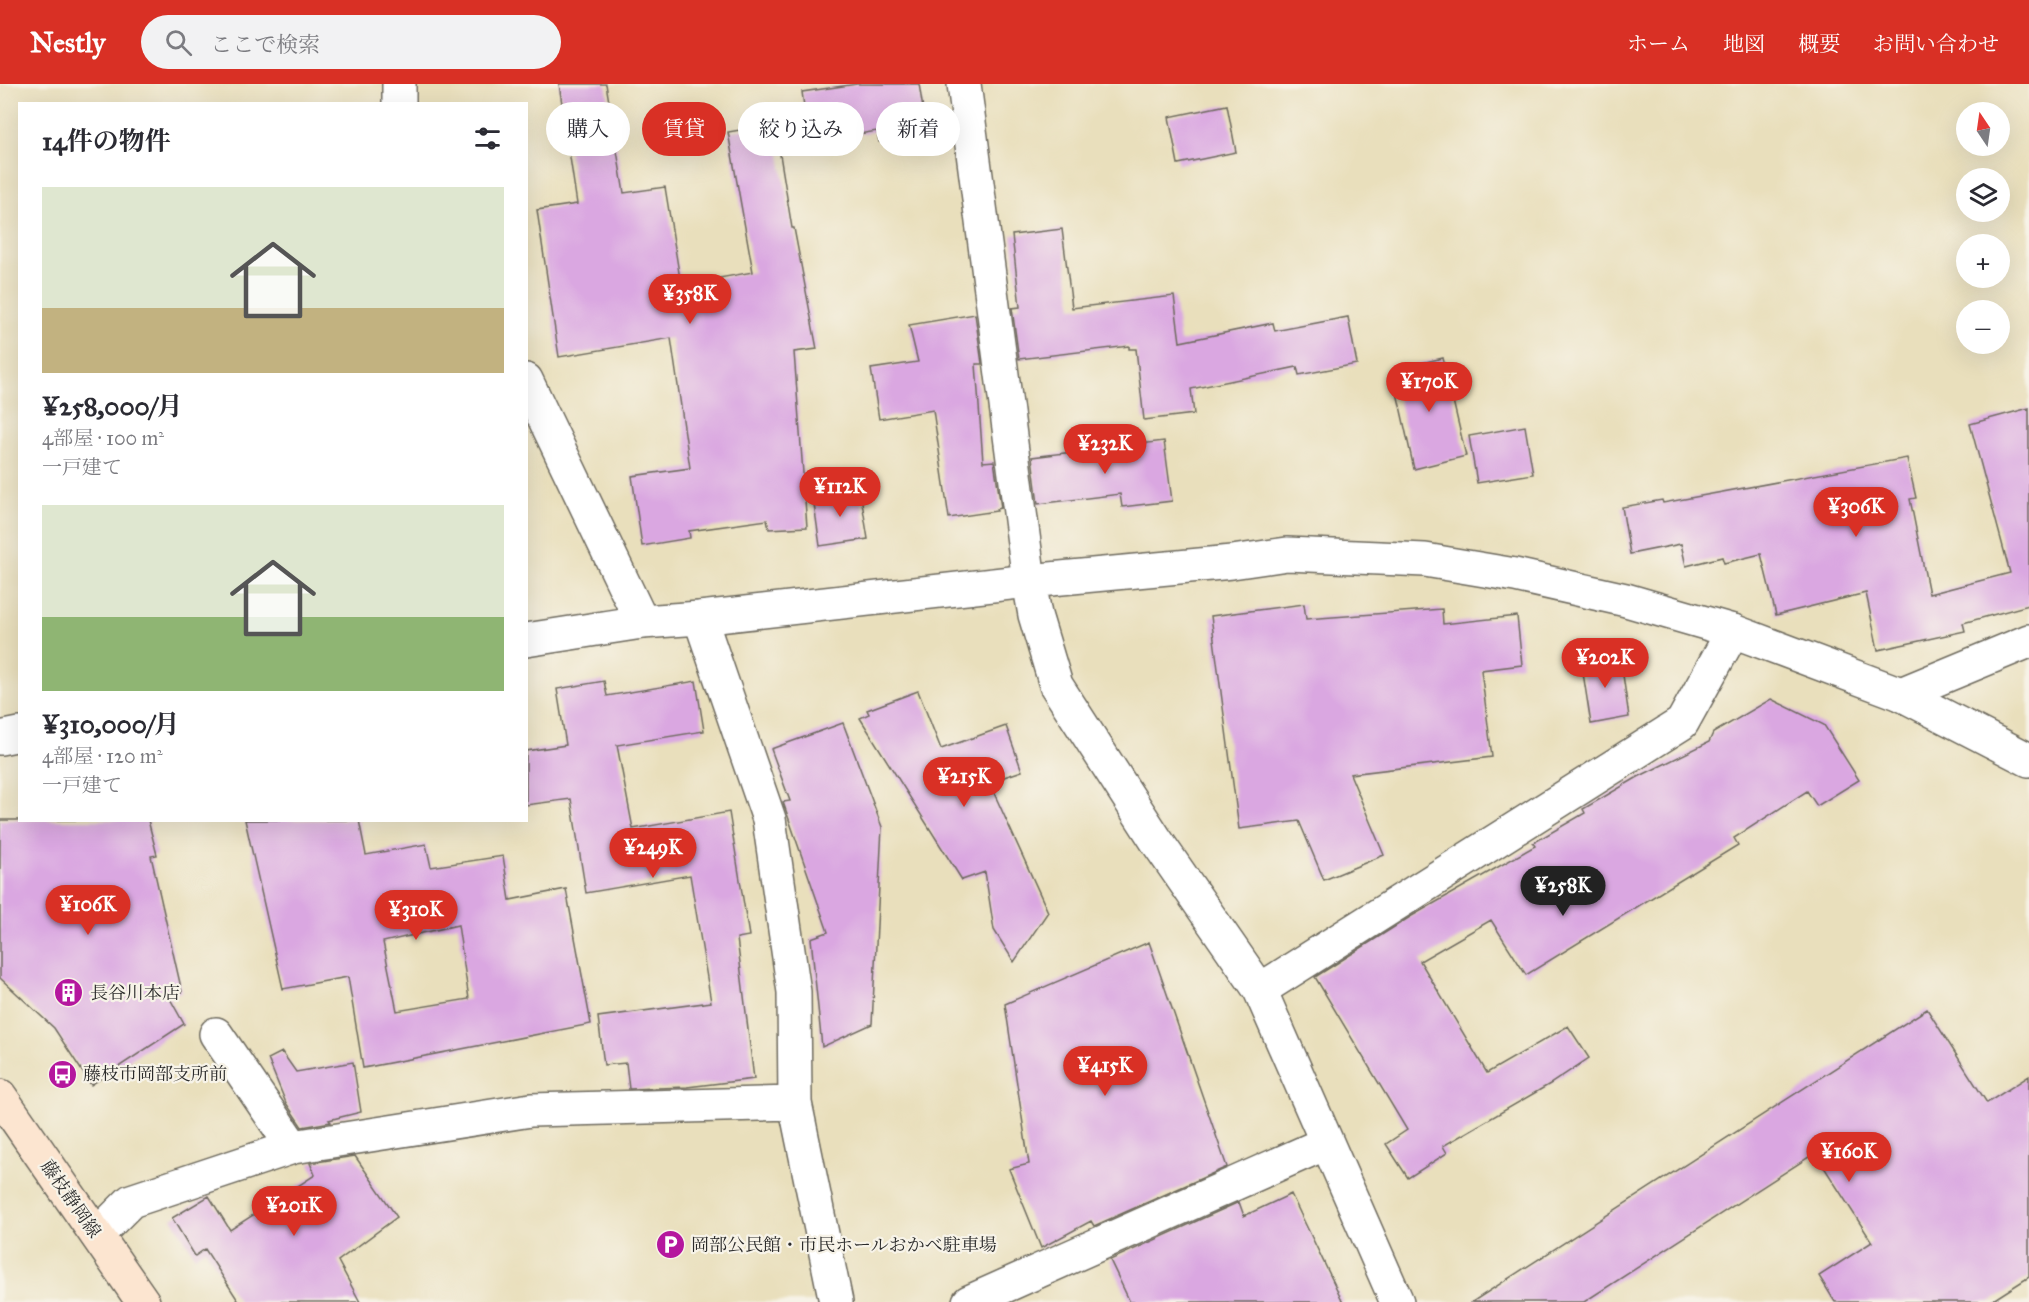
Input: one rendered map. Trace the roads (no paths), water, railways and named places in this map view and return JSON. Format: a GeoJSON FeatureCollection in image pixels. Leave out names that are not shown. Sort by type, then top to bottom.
{"type":"FeatureCollection","features":[{"type":"Feature","properties":{"kind":"main road","name":"藤枝静岡線"},"geometry":{"type":"LineString","coordinates":[[0,1096],[143,1302]]}},
{"type":"Feature","properties":{"kind":"street"},"geometry":{"type":"LineString","coordinates":[[399,84],[399,102]]}},
{"type":"Feature","properties":{"kind":"street"},"geometry":{"type":"LineString","coordinates":[[969,85],[1029,581],[1035,615],[1056,685],[1156,840],[1260,990],[1397,1302]]}},
{"type":"Feature","properties":{"kind":"street"},"geometry":{"type":"LineString","coordinates":[[528,384],[642,622]]}},
{"type":"Feature","properties":{"kind":"street"},"geometry":{"type":"LineString","coordinates":[[528,640],[642,622],[700,618],[1029,581],[1232,562],[1287,554],[1413,559],[1515,575],[1626,600],[1733,632],[1901,694],[2029,760]]}},
{"type":"Feature","properties":{"kind":"street"},"geometry":{"type":"LineString","coordinates":[[700,618],[769,819],[794,992],[795,1103],[836,1302]]}},
{"type":"Feature","properties":{"kind":"street"},"geometry":{"type":"LineString","coordinates":[[1260,990],[1682,723],[1733,632]]}},
{"type":"Feature","properties":{"kind":"street"},"geometry":{"type":"LineString","coordinates":[[1901,694],[2029,641]]}},
{"type":"Feature","properties":{"kind":"street"},"geometry":{"type":"LineString","coordinates":[[0,738],[18,734]]}},
{"type":"Feature","properties":{"kind":"street"},"geometry":{"type":"LineString","coordinates":[[216,1034],[293,1148]]}},
{"type":"Feature","properties":{"kind":"street"},"geometry":{"type":"LineString","coordinates":[[97,1235],[131,1201],[293,1148],[531,1110],[795,1103]]}},
{"type":"Feature","properties":{"kind":"street"},"geometry":{"type":"LineString","coordinates":[[969,1302],[1326,1143]]}},
{"type":"Feature","properties":{"kind":"place","name":"長谷川本店"},"geometry":{"type":"Point","coordinates":[69,993]}},
{"type":"Feature","properties":{"kind":"place","name":"藤枝市岡部支所前"},"geometry":{"type":"Point","coordinates":[62,1074]}},
{"type":"Feature","properties":{"kind":"place","name":"岡部公民館・市民ホールおかべ駐車場"},"geometry":{"type":"Point","coordinates":[670,1245]}}]}
